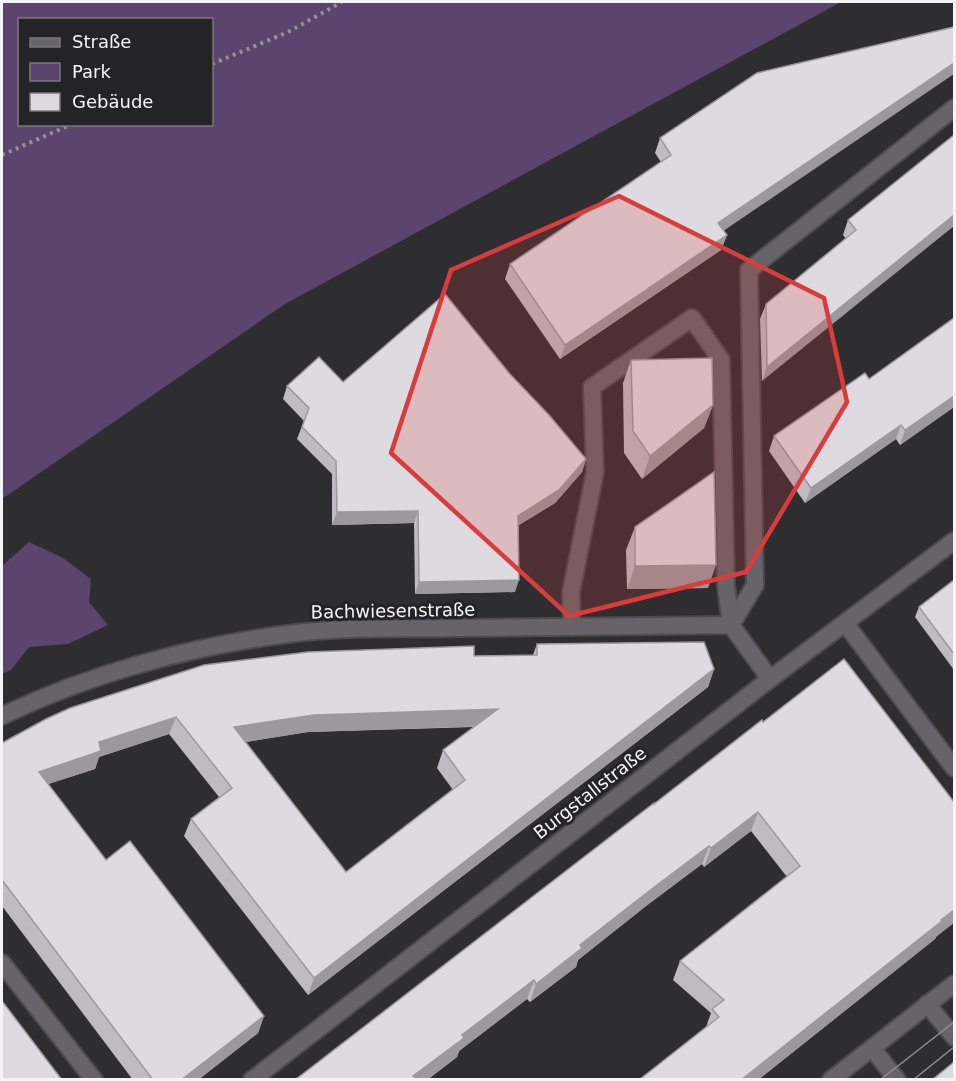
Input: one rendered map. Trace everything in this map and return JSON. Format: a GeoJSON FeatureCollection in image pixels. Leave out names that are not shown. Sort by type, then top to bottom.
{"type":"FeatureCollection","features":[{"type":"Feature","properties":{"kind":"street"},"geometry":{"type":"LineString","coordinates":[[731,625],[755,585],[749,270],[954,108]]}},
{"type":"Feature","properties":{"kind":"street"},"geometry":{"type":"LineString","coordinates":[[572,627],[571,592],[595,472],[592,387],[692,318],[722,360],[726,586],[731,625],[770,679]]}},
{"type":"Feature","properties":{"kind":"street","name":"Burgstallstraße"},"geometry":{"type":"LineString","coordinates":[[252,1080],[770,679],[954,541]]}},
{"type":"Feature","properties":{"kind":"street"},"geometry":{"type":"LineString","coordinates":[[845,623],[954,768]]}},
{"type":"Feature","properties":{"kind":"street","name":"Bachwiesenstraße"},"geometry":{"type":"LineString","coordinates":[[2,716],[52,694],[129,668],[207,648],[287,634],[328,630],[731,625]]}},
{"type":"Feature","properties":{"kind":"street"},"geometry":{"type":"LineString","coordinates":[[2,963],[94,1080]]}},
{"type":"Feature","properties":{"kind":"street"},"geometry":{"type":"LineString","coordinates":[[833,1079],[954,984]]}},
{"type":"Feature","properties":{"kind":"street"},"geometry":{"type":"LineString","coordinates":[[927,1005],[954,1038]]}},
{"type":"Feature","properties":{"kind":"street"},"geometry":{"type":"LineString","coordinates":[[872,1048],[897,1080]]}},
{"type":"Feature","properties":{"kind":"path"},"geometry":{"type":"LineString","coordinates":[[213,64],[288,32],[342,2]]}},
{"type":"Feature","properties":{"kind":"path"},"geometry":{"type":"LineString","coordinates":[[2,155],[67,126]]}},
{"type":"Feature","properties":{"kind":"highlighted area"},"geometry":{"type":"Polygon","coordinates":[[[619,196],[824,298],[847,402],[746,572],[569,616],[391,453],[451,270],[619,196]]]}},
{"type":"Feature","properties":{"kind":"green space"},"geometry":{"type":"Polygon","coordinates":[[[2,2],[841,2],[285,304],[2,499],[2,2]]]}},
{"type":"Feature","properties":{"kind":"green space"},"geometry":{"type":"Polygon","coordinates":[[[29,542],[63,558],[91,579],[89,602],[108,625],[68,644],[29,647],[11,670],[2,674],[2,566],[29,542]]]}},
{"type":"Feature","properties":{"kind":"building"},"geometry":{"type":"Polygon","coordinates":[[[954,27],[954,63],[718,223],[727,235],[565,345],[510,264],[671,155],[660,138],[757,73],[954,27]]]}},
{"type":"Feature","properties":{"kind":"building"},"geometry":{"type":"Polygon","coordinates":[[[954,135],[954,215],[767,367],[766,304],[856,230],[848,220],[954,135]]]}},
{"type":"Feature","properties":{"kind":"building"},"geometry":{"type":"Polygon","coordinates":[[[445,294],[509,373],[586,459],[559,490],[518,516],[519,580],[419,582],[418,511],[337,512],[336,461],[302,427],[309,408],[287,386],[319,357],[343,382],[445,294]]]}},
{"type":"Feature","properties":{"kind":"building"},"geometry":{"type":"Polygon","coordinates":[[[954,318],[954,396],[905,430],[901,425],[811,488],[774,436],[865,373],[869,379],[954,318]]]}},
{"type":"Feature","properties":{"kind":"building"},"geometry":{"type":"Polygon","coordinates":[[[712,358],[713,405],[650,456],[633,431],[631,360],[712,358]]]}},
{"type":"Feature","properties":{"kind":"building"},"geometry":{"type":"Polygon","coordinates":[[[714,472],[716,565],[635,566],[635,527],[714,472]]]}},
{"type":"Feature","properties":{"kind":"building"},"geometry":{"type":"Polygon","coordinates":[[[954,580],[954,654],[919,607],[954,580]]]}},
{"type":"Feature","properties":{"kind":"building"},"geometry":{"type":"Polygon","coordinates":[[[704,642],[714,669],[314,978],[191,819],[232,788],[176,717],[99,742],[101,751],[39,772],[106,860],[130,841],[264,1016],[181,1080],[153,1080],[2,880],[2,743],[70,708],[204,665],[308,652],[474,646],[474,656],[537,655],[537,644],[704,642]],[[498,709],[314,715],[234,727],[346,872],[465,780],[443,750],[498,709]]]}},
{"type":"Feature","properties":{"kind":"building"},"geometry":{"type":"Polygon","coordinates":[[[844,659],[954,802],[954,910],[741,1080],[639,1080],[719,1017],[712,1009],[724,1000],[680,961],[800,866],[758,812],[653,888],[580,945],[582,948],[536,984],[534,980],[462,1035],[464,1038],[413,1076],[418,1080],[295,1080],[762,720],[763,722],[844,659]]]}},
{"type":"Feature","properties":{"kind":"building"},"geometry":{"type":"Polygon","coordinates":[[[2,1001],[62,1080],[2,1080],[2,1001]]]}},
{"type":"Feature","properties":{"kind":"building"},"geometry":{"type":"Polygon","coordinates":[[[954,1062],[954,1080],[932,1080],[954,1062]]]}},
{"type":"Feature","properties":{"kind":"tram line"},"geometry":{"type":"LineString","coordinates":[[880,1080],[954,1022]]}},
{"type":"Feature","properties":{"kind":"tram line"},"geometry":{"type":"LineString","coordinates":[[913,1080],[954,1047]]}}]}
